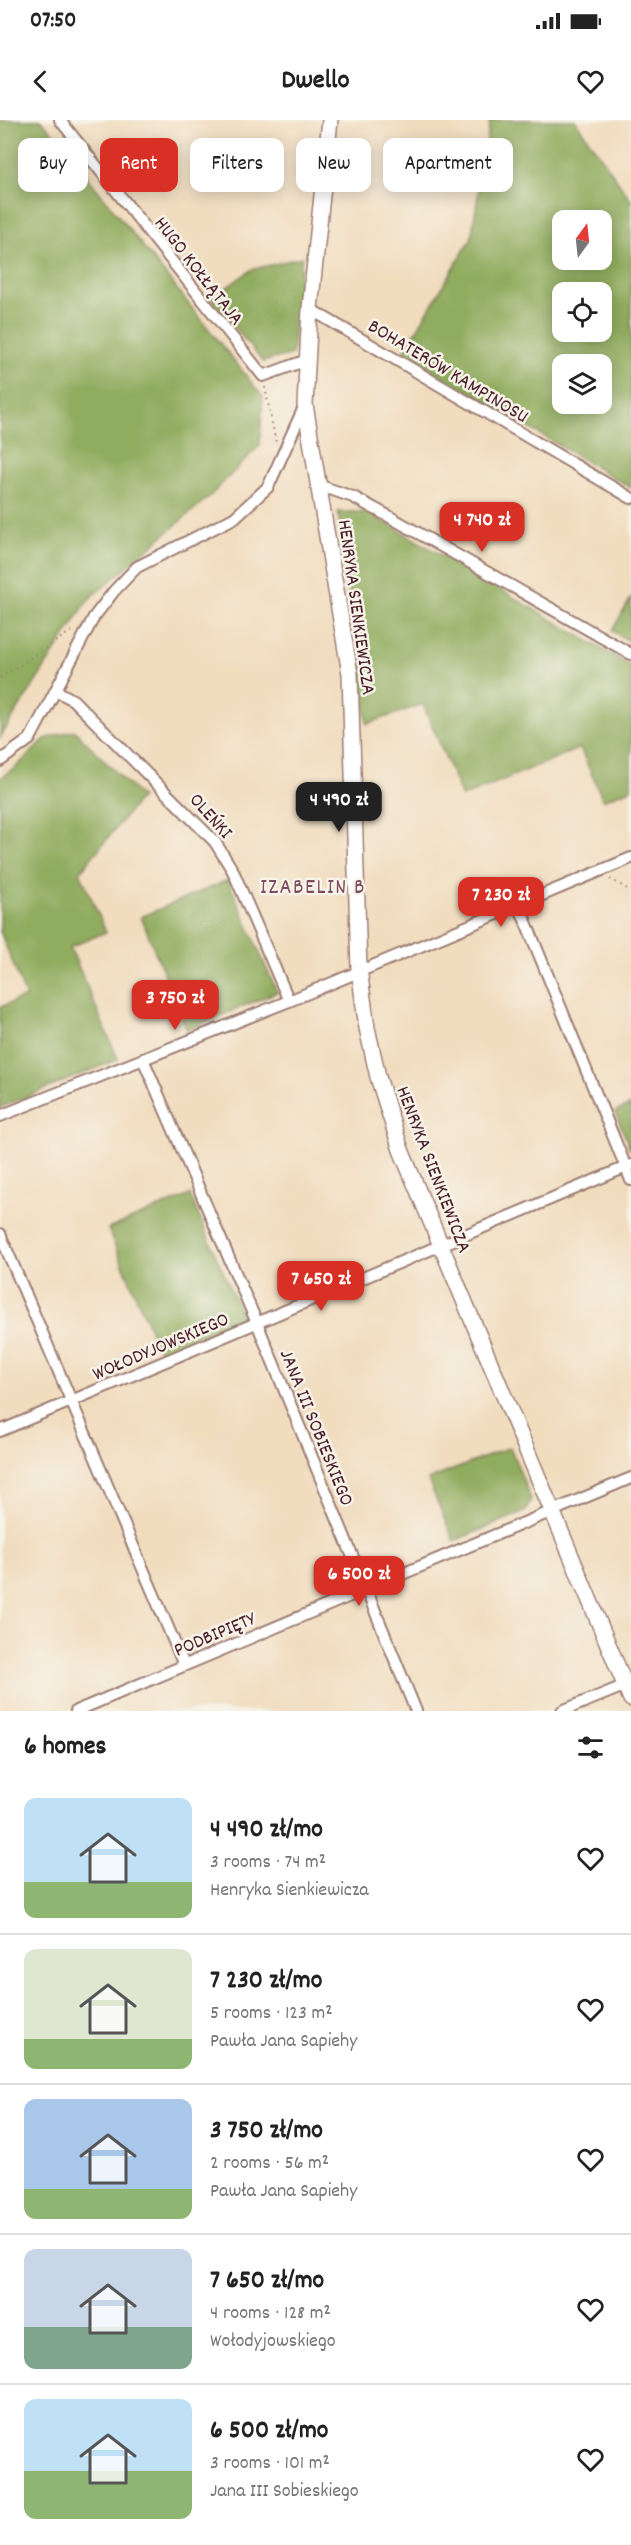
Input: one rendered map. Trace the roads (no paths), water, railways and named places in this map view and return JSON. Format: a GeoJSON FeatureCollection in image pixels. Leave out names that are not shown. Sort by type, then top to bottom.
{"type":"FeatureCollection","features":[{"type":"Feature","properties":{"kind":"street","name":"HUGO KOŁŁĄTAJA"},"geometry":{"type":"LineString","coordinates":[[60,120],[263,376],[307,360]]}},
{"type":"Feature","properties":{"kind":"street","name":"HENRYKA SIENKIEWICZA"},"geometry":{"type":"LineString","coordinates":[[330,120],[310,309],[305,405],[350,674],[360,969],[367,1028],[389,1116],[441,1246],[629,1689]]}},
{"type":"Feature","properties":{"kind":"street","name":"BOHATERÓW KAMPINOSU"},"geometry":{"type":"LineString","coordinates":[[310,309],[631,498]]}},
{"type":"Feature","properties":{"kind":"street"},"geometry":{"type":"LineString","coordinates":[[0,761],[30,739],[94,617],[137,567],[234,518],[250,506],[268,487],[305,405]]}},
{"type":"Feature","properties":{"kind":"street"},"geometry":{"type":"LineString","coordinates":[[318,485],[352,497],[381,512],[631,654]]}},
{"type":"Feature","properties":{"kind":"street","name":"OLEŃKI"},"geometry":{"type":"LineString","coordinates":[[57,691],[73,700],[215,842],[233,871],[289,1001]]}},
{"type":"Feature","properties":{"kind":"street"},"geometry":{"type":"LineString","coordinates":[[0,1116],[289,1001],[360,969],[631,858]]}},
{"type":"Feature","properties":{"kind":"street"},"geometry":{"type":"LineString","coordinates":[[519,905],[628,1166],[631,1180]]}},
{"type":"Feature","properties":{"kind":"street","name":"JANA III SOBIESKIEGO"},"geometry":{"type":"LineString","coordinates":[[143,1059],[257,1323],[364,1589],[416,1711]]}},
{"type":"Feature","properties":{"kind":"street","name":"WOŁODYJOWSKIEGO"},"geometry":{"type":"LineString","coordinates":[[0,1431],[628,1166]]}},
{"type":"Feature","properties":{"kind":"street"},"geometry":{"type":"LineString","coordinates":[[0,1234],[183,1665]]}},
{"type":"Feature","properties":{"kind":"street","name":"PODBIPIĘTY"},"geometry":{"type":"LineString","coordinates":[[76,1711],[631,1478]]}},
{"type":"Feature","properties":{"kind":"street"},"geometry":{"type":"LineString","coordinates":[[562,1711],[629,1689]]}},
{"type":"Feature","properties":{"kind":"district","name":"IZABELIN B"},"geometry":{"type":"Point","coordinates":[313,885]}}]}
